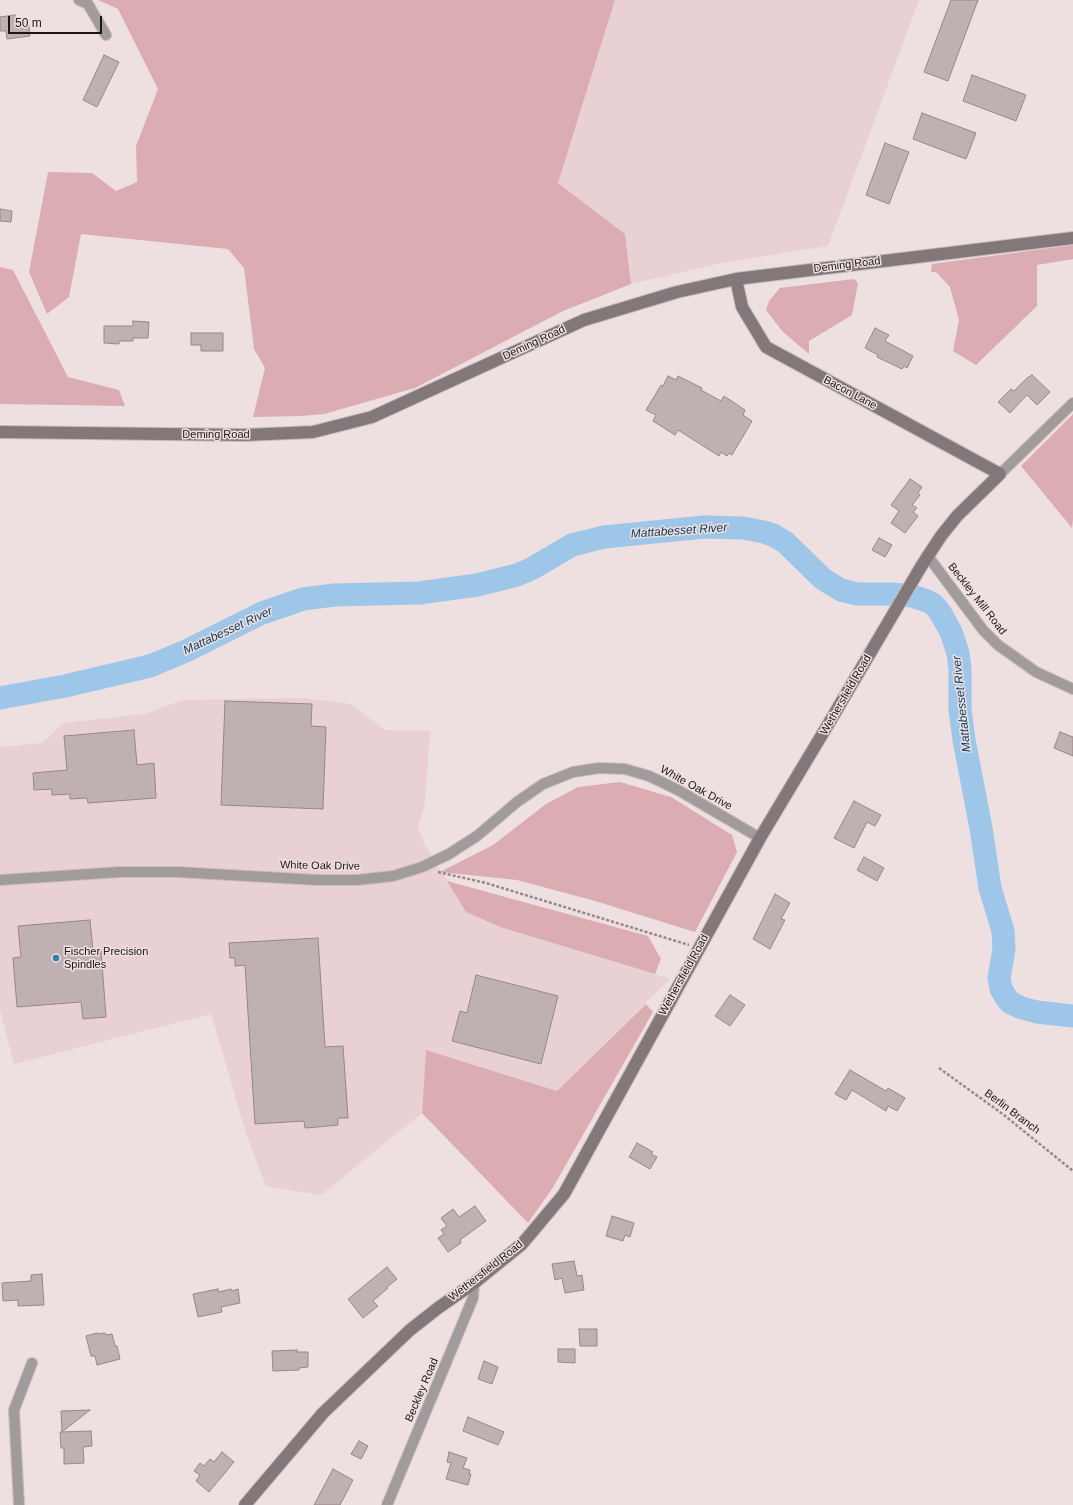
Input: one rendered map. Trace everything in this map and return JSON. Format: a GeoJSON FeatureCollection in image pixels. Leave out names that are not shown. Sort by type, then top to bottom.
{"type":"FeatureCollection","features":[{"type":"Feature","properties":{"kind":"street"},"geometry":{"type":"LineString","coordinates":[[79,0],[88,4],[106,35]]}},
{"type":"Feature","properties":{"kind":"street","name":"Deming Road"},"geometry":{"type":"LineString","coordinates":[[0,432],[245,436],[313,432],[372,417],[584,320],[677,292],[736,279],[1073,238]]}},
{"type":"Feature","properties":{"kind":"street","name":"Bacon Lane"},"geometry":{"type":"LineString","coordinates":[[736,279],[742,306],[766,347],[1000,474]]}},
{"type":"Feature","properties":{"kind":"street","name":"Wethersfield Road"},"geometry":{"type":"LineString","coordinates":[[246,1505],[322,1413],[410,1330],[474,1283],[522,1244],[564,1194],[698,948],[760,838],[928,555],[957,516],[1073,403]]}},
{"type":"Feature","properties":{"kind":"street","name":"Beckley Mill Road"},"geometry":{"type":"LineString","coordinates":[[928,555],[983,630],[998,645],[1036,672],[1073,689]]}},
{"type":"Feature","properties":{"kind":"street","name":"White Oak Drive"},"geometry":{"type":"LineString","coordinates":[[0,880],[120,872],[177,872],[318,880],[357,880],[393,876],[418,868],[449,854],[477,836],[517,802],[543,784],[573,772],[599,768],[625,769],[649,776],[678,790],[760,838]]}},
{"type":"Feature","properties":{"kind":"street","name":"Beckley Road"},"geometry":{"type":"LineString","coordinates":[[387,1505],[473,1298],[474,1283]]}},
{"type":"Feature","properties":{"kind":"street"},"geometry":{"type":"LineString","coordinates":[[19,1505],[14,1410],[32,1363]]}},
{"type":"Feature","properties":{"kind":"path"},"geometry":{"type":"LineString","coordinates":[[418,868],[460,876],[698,948]]}},
{"type":"Feature","properties":{"kind":"path","name":"Berlin Branch"},"geometry":{"type":"LineString","coordinates":[[938,1068],[1004,1115],[1073,1171]]}},
{"type":"Feature","properties":{"kind":"shaded area"},"geometry":{"type":"Polygon","coordinates":[[[98,0],[615,0],[558,183],[625,234],[631,284],[563,311],[415,388],[324,414],[302,416],[253,417],[265,368],[254,349],[244,268],[228,249],[81,234],[69,297],[47,314],[29,272],[48,172],[92,173],[116,191],[137,182],[136,146],[158,89],[118,9],[98,0]]]}},
{"type":"Feature","properties":{"kind":"shaded area"},"geometry":{"type":"Polygon","coordinates":[[[615,0],[919,0],[828,246],[717,264],[631,284],[625,234],[558,183],[615,0]]]}},
{"type":"Feature","properties":{"kind":"shaded area"},"geometry":{"type":"Polygon","coordinates":[[[1073,245],[1073,259],[1037,265],[1037,306],[976,365],[953,351],[959,320],[950,287],[936,272],[931,272],[932,264],[1073,245]]]}},
{"type":"Feature","properties":{"kind":"shaded area"},"geometry":{"type":"Polygon","coordinates":[[[0,267],[13,270],[68,377],[119,390],[125,406],[0,404],[0,267]]]}},
{"type":"Feature","properties":{"kind":"shaded area"},"geometry":{"type":"Polygon","coordinates":[[[854,279],[858,283],[852,315],[809,341],[809,354],[783,332],[766,310],[769,301],[780,288],[854,279]]]}},
{"type":"Feature","properties":{"kind":"shaded area"},"geometry":{"type":"Polygon","coordinates":[[[1073,414],[1073,519],[1072,528],[1021,466],[1073,414]]]}},
{"type":"Feature","properties":{"kind":"shaded area"},"geometry":{"type":"Polygon","coordinates":[[[303,698],[351,704],[385,730],[430,731],[425,804],[418,828],[425,845],[466,912],[500,927],[670,979],[557,1091],[426,1050],[422,1113],[321,1195],[266,1186],[247,1136],[211,1014],[14,1064],[0,1009],[0,747],[42,743],[64,723],[144,714],[183,700],[303,698]]]}},
{"type":"Feature","properties":{"kind":"shaded area"},"geometry":{"type":"Polygon","coordinates":[[[620,782],[671,797],[732,835],[737,852],[695,932],[595,901],[517,880],[440,872],[493,845],[546,804],[578,787],[620,782]]]}},
{"type":"Feature","properties":{"kind":"shaded area"},"geometry":{"type":"Polygon","coordinates":[[[447,881],[648,936],[661,959],[655,974],[500,927],[466,912],[447,881]]]}},
{"type":"Feature","properties":{"kind":"shaded area"},"geometry":{"type":"Polygon","coordinates":[[[646,1004],[653,1012],[552,1189],[528,1223],[422,1113],[426,1050],[557,1091],[646,1004]]]}},
{"type":"Feature","properties":{"kind":"building"},"geometry":{"type":"Polygon","coordinates":[[[951,0],[978,0],[948,81],[924,72],[951,0]]]}},
{"type":"Feature","properties":{"kind":"building"},"geometry":{"type":"Polygon","coordinates":[[[15,15],[15,20],[28,19],[30,36],[7,39],[6,31],[0,31],[0,17],[15,15]]]}},
{"type":"Feature","properties":{"kind":"building"},"geometry":{"type":"Polygon","coordinates":[[[104,55],[119,62],[97,107],[83,100],[104,55]]]}},
{"type":"Feature","properties":{"kind":"building"},"geometry":{"type":"Polygon","coordinates":[[[972,75],[1026,95],[1016,121],[963,101],[972,75]]]}},
{"type":"Feature","properties":{"kind":"building"},"geometry":{"type":"Polygon","coordinates":[[[922,113],[976,133],[966,159],[913,139],[922,113]]]}},
{"type":"Feature","properties":{"kind":"building"},"geometry":{"type":"Polygon","coordinates":[[[885,143],[909,152],[889,204],[866,195],[885,143]]]}},
{"type":"Feature","properties":{"kind":"building"},"geometry":{"type":"Polygon","coordinates":[[[0,209],[12,211],[11,222],[0,221],[0,209]]]}},
{"type":"Feature","properties":{"kind":"building"},"geometry":{"type":"Polygon","coordinates":[[[133,321],[149,322],[148,338],[133,338],[133,341],[119,341],[119,344],[104,343],[104,326],[133,326],[133,321]]]}},
{"type":"Feature","properties":{"kind":"building"},"geometry":{"type":"Polygon","coordinates":[[[875,328],[889,335],[885,341],[913,356],[907,368],[904,366],[902,369],[877,357],[878,355],[865,348],[875,328]]]}},
{"type":"Feature","properties":{"kind":"building"},"geometry":{"type":"Polygon","coordinates":[[[191,333],[223,333],[223,351],[201,351],[201,345],[191,345],[191,333]]]}},
{"type":"Feature","properties":{"kind":"building"},"geometry":{"type":"Polygon","coordinates":[[[1032,375],[1050,392],[1037,405],[1027,395],[1010,413],[998,402],[1011,389],[1014,391],[1032,375]]]}},
{"type":"Feature","properties":{"kind":"building"},"geometry":{"type":"Polygon","coordinates":[[[668,376],[676,380],[678,376],[702,388],[701,390],[721,401],[724,396],[745,410],[743,415],[752,421],[732,455],[729,453],[727,456],[721,452],[719,456],[678,430],[675,435],[653,421],[656,415],[646,410],[661,385],[663,386],[668,376]]]}},
{"type":"Feature","properties":{"kind":"building"},"geometry":{"type":"Polygon","coordinates":[[[910,479],[922,487],[918,493],[920,495],[912,505],[917,508],[913,512],[918,516],[905,533],[891,523],[899,511],[891,505],[910,479]]]}},
{"type":"Feature","properties":{"kind":"building"},"geometry":{"type":"Polygon","coordinates":[[[879,538],[892,545],[885,557],[872,550],[879,538]]]}},
{"type":"Feature","properties":{"kind":"building"},"geometry":{"type":"Polygon","coordinates":[[[225,701],[312,704],[311,726],[326,727],[323,809],[221,805],[225,701]]]}},
{"type":"Feature","properties":{"kind":"building"},"geometry":{"type":"Polygon","coordinates":[[[134,730],[137,765],[154,763],[156,798],[88,803],[87,798],[70,799],[70,794],[52,795],[52,789],[34,790],[33,773],[67,770],[64,736],[134,730]]]}},
{"type":"Feature","properties":{"kind":"building"},"geometry":{"type":"Polygon","coordinates":[[[1060,732],[1073,737],[1073,756],[1054,748],[1060,732]]]}},
{"type":"Feature","properties":{"kind":"building"},"geometry":{"type":"Polygon","coordinates":[[[854,801],[881,815],[875,826],[867,822],[854,848],[834,838],[854,801]]]}},
{"type":"Feature","properties":{"kind":"building"},"geometry":{"type":"Polygon","coordinates":[[[864,857],[884,868],[877,881],[857,870],[864,857]]]}},
{"type":"Feature","properties":{"kind":"building"},"geometry":{"type":"Polygon","coordinates":[[[775,894],[790,903],[781,919],[785,920],[770,949],[753,939],[775,894]]]}},
{"type":"Feature","properties":{"kind":"building"},"geometry":{"type":"Polygon","coordinates":[[[90,920],[93,951],[101,950],[106,1017],[83,1019],[81,1002],[17,1007],[13,958],[21,957],[18,926],[90,920]]]}},
{"type":"Feature","properties":{"kind":"building"},"geometry":{"type":"Polygon","coordinates":[[[318,938],[325,1047],[343,1046],[348,1118],[338,1118],[338,1125],[305,1128],[304,1121],[255,1124],[245,965],[235,966],[235,958],[230,958],[229,943],[318,938]]]}},
{"type":"Feature","properties":{"kind":"building"},"geometry":{"type":"Polygon","coordinates":[[[476,975],[558,996],[541,1064],[452,1041],[460,1011],[467,1013],[476,975]]]}},
{"type":"Feature","properties":{"kind":"building"},"geometry":{"type":"Polygon","coordinates":[[[730,995],[745,1005],[730,1026],[715,1016],[730,995]]]}},
{"type":"Feature","properties":{"kind":"building"},"geometry":{"type":"Polygon","coordinates":[[[850,1070],[886,1091],[888,1088],[905,1098],[897,1111],[888,1106],[886,1111],[852,1090],[846,1100],[835,1094],[850,1070]]]}},
{"type":"Feature","properties":{"kind":"building"},"geometry":{"type":"Polygon","coordinates":[[[637,1143],[653,1152],[651,1154],[657,1157],[650,1169],[629,1157],[637,1143]]]}},
{"type":"Feature","properties":{"kind":"building"},"geometry":{"type":"Polygon","coordinates":[[[475,1206],[486,1221],[460,1240],[461,1243],[448,1252],[438,1238],[444,1234],[441,1230],[447,1226],[441,1218],[453,1209],[459,1217],[475,1206]]]}},
{"type":"Feature","properties":{"kind":"building"},"geometry":{"type":"Polygon","coordinates":[[[612,1216],[634,1223],[630,1237],[625,1235],[623,1241],[606,1236],[612,1216]]]}},
{"type":"Feature","properties":{"kind":"building"},"geometry":{"type":"Polygon","coordinates":[[[574,1261],[577,1276],[582,1275],[584,1290],[565,1293],[562,1278],[555,1280],[552,1264],[574,1261]]]}},
{"type":"Feature","properties":{"kind":"building"},"geometry":{"type":"Polygon","coordinates":[[[387,1267],[397,1279],[373,1301],[378,1306],[363,1318],[348,1299],[387,1267]]]}},
{"type":"Feature","properties":{"kind":"building"},"geometry":{"type":"Polygon","coordinates":[[[42,1274],[44,1305],[18,1306],[18,1300],[3,1301],[2,1283],[31,1281],[31,1275],[42,1274]]]}},
{"type":"Feature","properties":{"kind":"building"},"geometry":{"type":"Polygon","coordinates":[[[218,1289],[218,1292],[238,1289],[240,1303],[221,1307],[222,1312],[198,1317],[193,1294],[218,1289]]]}},
{"type":"Feature","properties":{"kind":"building"},"geometry":{"type":"Polygon","coordinates":[[[579,1329],[597,1329],[597,1346],[580,1346],[579,1329]]]}},
{"type":"Feature","properties":{"kind":"building"},"geometry":{"type":"Polygon","coordinates":[[[97,1333],[105,1333],[106,1335],[112,1334],[120,1359],[97,1365],[95,1356],[91,1356],[86,1336],[97,1333]]]}},
{"type":"Feature","properties":{"kind":"building"},"geometry":{"type":"Polygon","coordinates":[[[558,1349],[575,1349],[575,1363],[558,1362],[558,1349]]]}},
{"type":"Feature","properties":{"kind":"building"},"geometry":{"type":"Polygon","coordinates":[[[297,1350],[297,1352],[308,1352],[308,1367],[299,1368],[299,1370],[273,1371],[272,1351],[297,1350]]]}},
{"type":"Feature","properties":{"kind":"building"},"geometry":{"type":"Polygon","coordinates":[[[484,1361],[498,1367],[492,1384],[478,1379],[484,1361]]]}},
{"type":"Feature","properties":{"kind":"building"},"geometry":{"type":"Polygon","coordinates":[[[90,1410],[62,1432],[61,1411],[90,1410]]]}},
{"type":"Feature","properties":{"kind":"building"},"geometry":{"type":"Polygon","coordinates":[[[468,1417],[504,1432],[498,1445],[463,1431],[468,1417]]]}},
{"type":"Feature","properties":{"kind":"building"},"geometry":{"type":"Polygon","coordinates":[[[91,1431],[92,1446],[83,1447],[84,1463],[64,1464],[64,1448],[61,1448],[60,1432],[91,1431]]]}},
{"type":"Feature","properties":{"kind":"building"},"geometry":{"type":"Polygon","coordinates":[[[359,1441],[368,1446],[361,1459],[351,1454],[359,1441]]]}},
{"type":"Feature","properties":{"kind":"building"},"geometry":{"type":"Polygon","coordinates":[[[222,1452],[234,1462],[209,1492],[196,1481],[200,1475],[194,1471],[200,1463],[204,1466],[210,1459],[214,1462],[222,1452]]]}},
{"type":"Feature","properties":{"kind":"building"},"geometry":{"type":"Polygon","coordinates":[[[449,1452],[467,1458],[463,1468],[470,1470],[469,1474],[471,1474],[468,1485],[446,1479],[451,1463],[447,1462],[449,1452]]]}},
{"type":"Feature","properties":{"kind":"building"},"geometry":{"type":"Polygon","coordinates":[[[333,1469],[353,1480],[340,1505],[314,1505],[333,1469]]]}},
{"type":"Feature","properties":{"kind":"waterway","name":"Mattabesset River"},"geometry":{"type":"LineString","coordinates":[[0,698],[65,686],[150,666],[186,651],[262,613],[303,599],[334,595],[419,593],[477,585],[517,575],[533,568],[572,545],[604,537],[704,527],[743,528],[764,532],[785,542],[823,579],[841,590],[857,594],[891,594],[912,596],[933,604],[940,612],[951,632],[958,653],[960,669],[960,710],[964,740],[981,828],[990,888],[1003,931],[1004,949],[999,978],[1001,989],[1011,1003],[1022,1008],[1037,1012],[1073,1016]]}},
{"type":"Feature","properties":{"kind":"place","name":"Fischer Precision Spindles"},"geometry":{"type":"Point","coordinates":[56,958]}}]}
